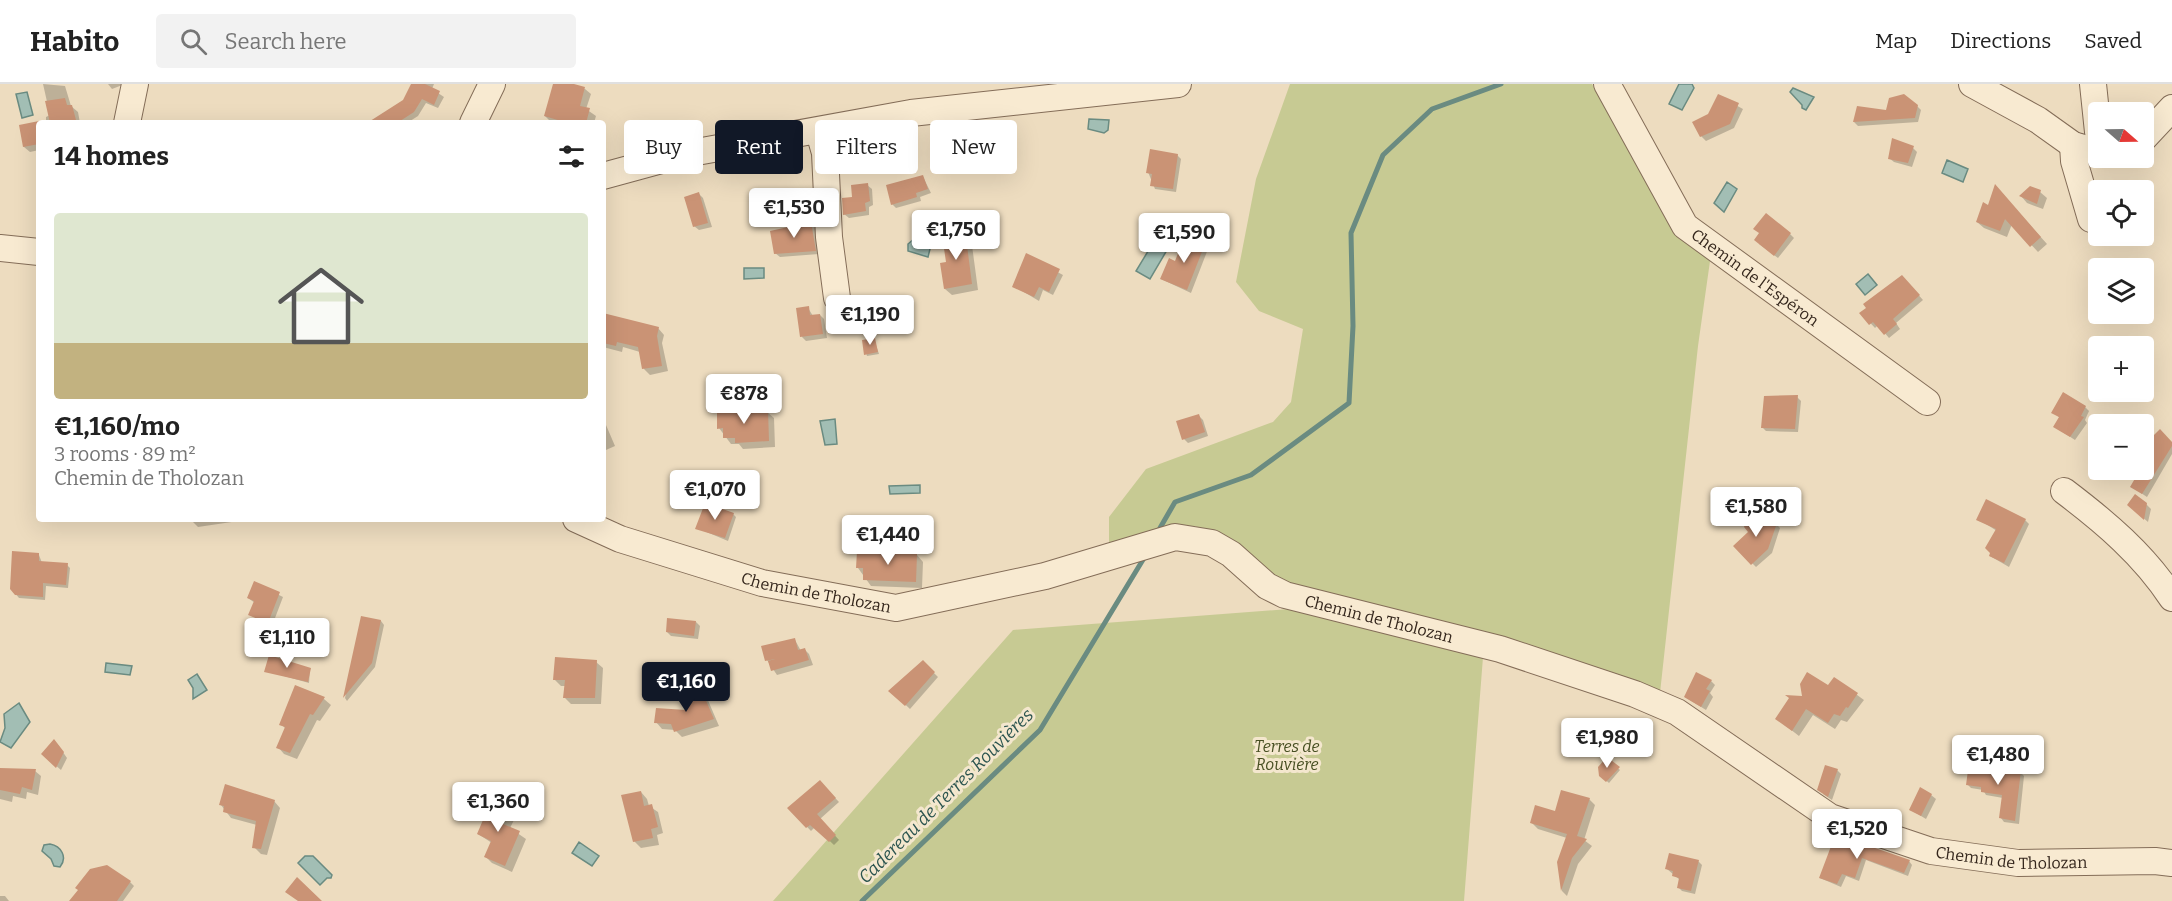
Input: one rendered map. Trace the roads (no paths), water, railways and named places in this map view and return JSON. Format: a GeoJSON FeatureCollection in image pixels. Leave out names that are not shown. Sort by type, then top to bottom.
{"type":"FeatureCollection","features":[{"type":"Feature","properties":{"kind":"street"},"geometry":{"type":"LineString","coordinates":[[128,120],[135,84]]}},
{"type":"Feature","properties":{"kind":"street"},"geometry":{"type":"LineString","coordinates":[[474,120],[492,84]]}},
{"type":"Feature","properties":{"kind":"street"},"geometry":{"type":"LineString","coordinates":[[877,120],[911,113],[1178,84]]}},
{"type":"Feature","properties":{"kind":"street","name":"Chemin de l'Espéron"},"geometry":{"type":"LineString","coordinates":[[1607,84],[1685,226],[1928,402]]}},
{"type":"Feature","properties":{"kind":"street"},"geometry":{"type":"LineString","coordinates":[[1972,84],[2038,120],[2073,145],[2088,149]]}},
{"type":"Feature","properties":{"kind":"street"},"geometry":{"type":"LineString","coordinates":[[2093,84],[2095,102]]}},
{"type":"Feature","properties":{"kind":"street"},"geometry":{"type":"LineString","coordinates":[[2154,127],[2172,108]]}},
{"type":"Feature","properties":{"kind":"street"},"geometry":{"type":"LineString","coordinates":[[606,175],[680,154],[815,133]]}},
{"type":"Feature","properties":{"kind":"street"},"geometry":{"type":"LineString","coordinates":[[2073,145],[2074,161],[2088,209]]}},
{"type":"Feature","properties":{"kind":"street"},"geometry":{"type":"LineString","coordinates":[[826,174],[829,237],[837,298]]}},
{"type":"Feature","properties":{"kind":"street"},"geometry":{"type":"LineString","coordinates":[[0,248],[36,252]]}},
{"type":"Feature","properties":{"kind":"street"},"geometry":{"type":"LineString","coordinates":[[2064,491],[2103,521],[2139,556],[2172,598]]}},
{"type":"Feature","properties":{"kind":"street","name":"Chemin de Tholozan"},"geometry":{"type":"LineString","coordinates":[[583,522],[620,539],[762,583],[896,608],[1045,576],[1175,537],[1196,539],[1212,543],[1231,554],[1255,577],[1285,595],[1500,649],[1635,694],[1677,712],[1830,817],[1931,851],[2018,863],[2155,861],[2172,863]]}},
{"type":"Feature","properties":{"kind":"water"},"geometry":{"type":"Polygon","coordinates":[[[1679,84],[1692,84],[1694,88],[1682,110],[1669,104],[1679,84]]]}},
{"type":"Feature","properties":{"kind":"water"},"geometry":{"type":"Polygon","coordinates":[[[1793,88],[1814,97],[1806,110],[1790,92],[1793,88]]]}},
{"type":"Feature","properties":{"kind":"water"},"geometry":{"type":"Polygon","coordinates":[[[27,92],[33,115],[22,118],[16,94],[27,92]]]}},
{"type":"Feature","properties":{"kind":"water"},"geometry":{"type":"Polygon","coordinates":[[[1089,119],[1109,120],[1108,130],[1104,133],[1088,129],[1089,119]]]}},
{"type":"Feature","properties":{"kind":"water"},"geometry":{"type":"Polygon","coordinates":[[[1947,160],[1968,169],[1963,182],[1942,173],[1947,160]]]}},
{"type":"Feature","properties":{"kind":"water"},"geometry":{"type":"Polygon","coordinates":[[[1727,182],[1737,189],[1724,212],[1714,203],[1727,182]]]}},
{"type":"Feature","properties":{"kind":"water"},"geometry":{"type":"Polygon","coordinates":[[[915,238],[920,239],[930,249],[928,257],[908,251],[908,244],[915,238]]]}},
{"type":"Feature","properties":{"kind":"water"},"geometry":{"type":"Polygon","coordinates":[[[1153,243],[1167,250],[1150,279],[1136,271],[1153,243]]]}},
{"type":"Feature","properties":{"kind":"water"},"geometry":{"type":"Polygon","coordinates":[[[744,268],[764,268],[764,278],[744,279],[744,268]]]}},
{"type":"Feature","properties":{"kind":"water"},"geometry":{"type":"Polygon","coordinates":[[[1868,274],[1877,285],[1865,295],[1856,284],[1868,274]]]}},
{"type":"Feature","properties":{"kind":"water"},"geometry":{"type":"Polygon","coordinates":[[[835,419],[837,444],[825,445],[820,421],[835,419]]]}},
{"type":"Feature","properties":{"kind":"water"},"geometry":{"type":"Polygon","coordinates":[[[920,485],[920,493],[890,494],[889,486],[920,485]]]}},
{"type":"Feature","properties":{"kind":"water"},"geometry":{"type":"Polygon","coordinates":[[[106,663],[132,666],[130,675],[105,672],[106,663]]]}},
{"type":"Feature","properties":{"kind":"water"},"geometry":{"type":"Polygon","coordinates":[[[689,669],[695,677],[691,689],[673,694],[663,690],[664,681],[676,678],[683,670],[689,669]]]}},
{"type":"Feature","properties":{"kind":"water"},"geometry":{"type":"Polygon","coordinates":[[[197,674],[207,690],[193,699],[193,688],[188,680],[197,674]]]}},
{"type":"Feature","properties":{"kind":"water"},"geometry":{"type":"Polygon","coordinates":[[[19,703],[30,722],[11,748],[0,742],[5,728],[4,714],[19,703]]]}},
{"type":"Feature","properties":{"kind":"water"},"geometry":{"type":"Polygon","coordinates":[[[579,842],[599,856],[592,866],[572,853],[579,842]]]}},
{"type":"Feature","properties":{"kind":"water"},"geometry":{"type":"Polygon","coordinates":[[[50,844],[62,852],[63,859],[60,867],[54,866],[51,859],[42,851],[44,845],[50,844]]]}},
{"type":"Feature","properties":{"kind":"water"},"geometry":{"type":"Polygon","coordinates":[[[305,856],[313,856],[332,875],[331,878],[327,878],[320,885],[298,863],[305,856]]]}},
{"type":"Feature","properties":{"kind":"waterway","name":"Cadereau de Terres Rouvières"},"geometry":{"type":"LineString","coordinates":[[1160,528],[1175,502],[1251,475],[1349,403],[1353,326],[1351,233],[1383,155],[1432,109],[1501,84]]}},
{"type":"Feature","properties":{"kind":"waterway","name":"Cadereau de Terres Rouvières"},"geometry":{"type":"LineString","coordinates":[[862,901],[1040,730],[1144,558]]}},
{"type":"Feature","properties":{"kind":"park label","name":"Terres de Rouvière"},"geometry":{"type":"Point","coordinates":[1287,755]}}]}
